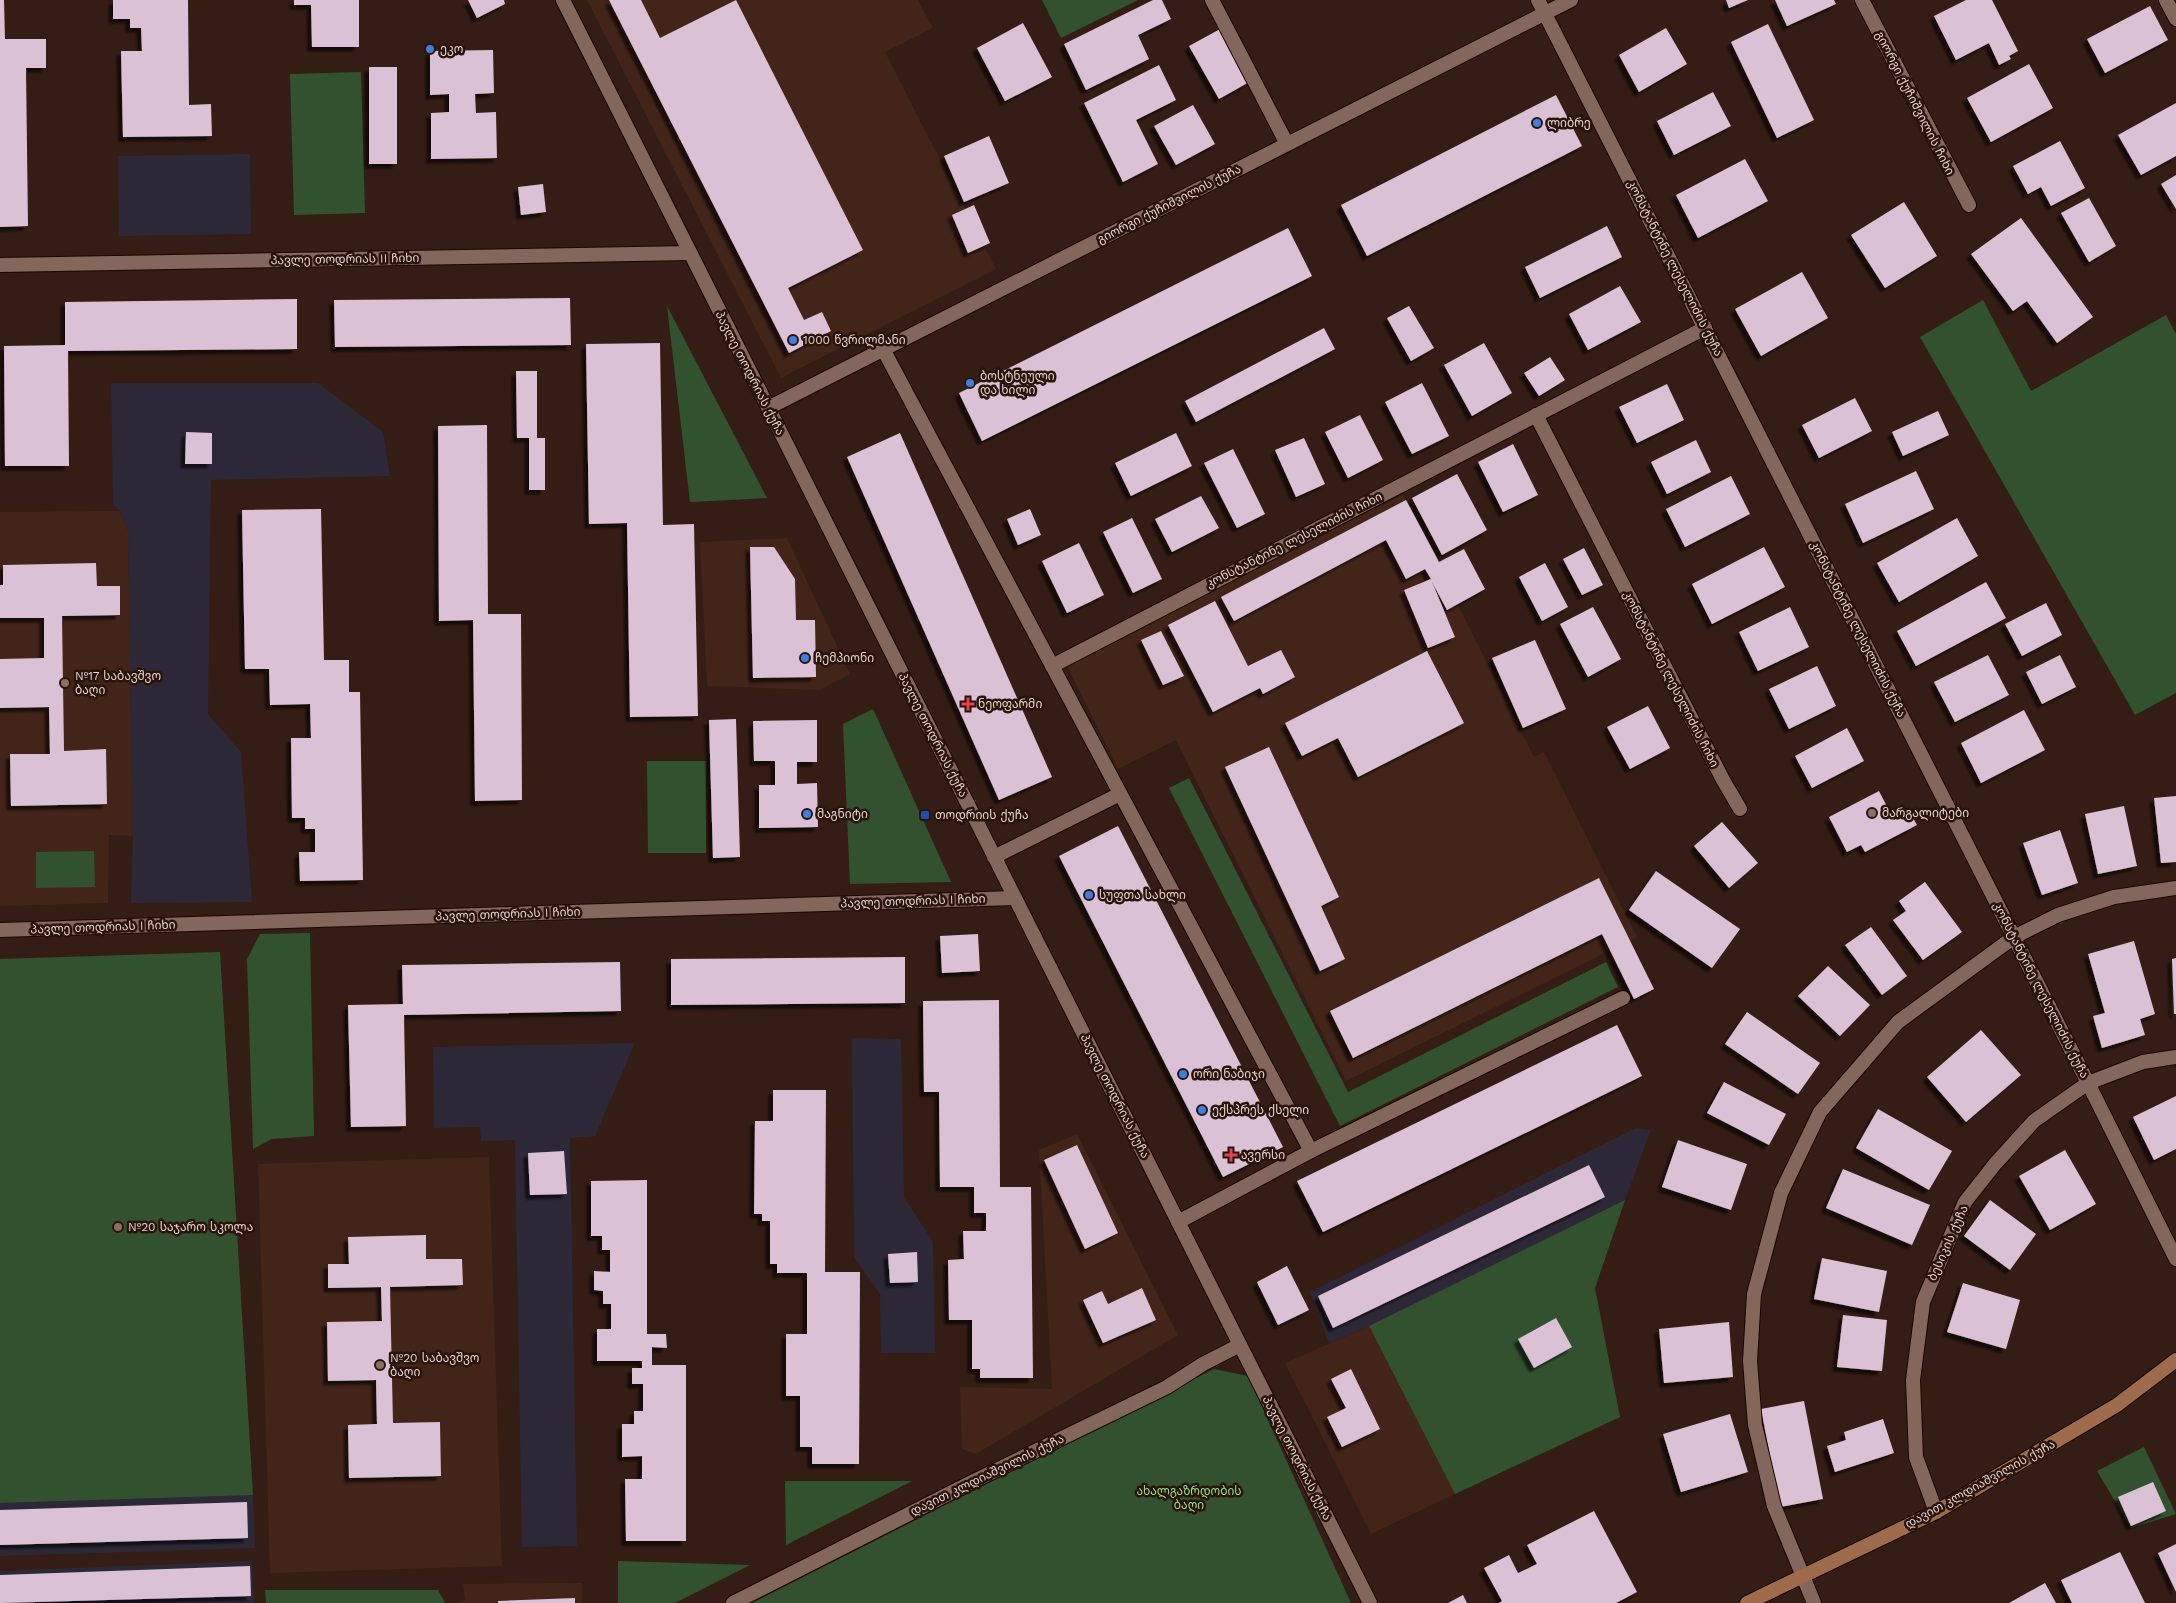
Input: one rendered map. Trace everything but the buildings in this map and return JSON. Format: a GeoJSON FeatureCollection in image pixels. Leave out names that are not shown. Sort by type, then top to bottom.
{"type":"FeatureCollection","features":[{"type":"Feature","properties":{"kind":"main road","name":"დავით კლდიაშვილის ქუჩა"},"geometry":{"type":"LineString","coordinates":[[1747,1603],[1936,1512],[2118,1405],[2176,1360]]}},
{"type":"Feature","properties":{"kind":"street","name":"პავლე თოდრიას ქუჩა"},"geometry":{"type":"LineString","coordinates":[[563,0],[1370,1603]]}},
{"type":"Feature","properties":{"kind":"street"},"geometry":{"type":"LineString","coordinates":[[1212,0],[1287,144]]}},
{"type":"Feature","properties":{"kind":"street","name":"კონსტანტინე ლესელიძის ქუჩა"},"geometry":{"type":"LineString","coordinates":[[1538,0],[2176,1259]]}},
{"type":"Feature","properties":{"kind":"street","name":"გიორგი ქუჩიშვილის ქუჩა"},"geometry":{"type":"LineString","coordinates":[[768,408],[1571,0]]}},
{"type":"Feature","properties":{"kind":"street","name":"გიორგი ქუჩიშვილის ჩიხი"},"geometry":{"type":"LineString","coordinates":[[1862,0],[1969,205]]}},
{"type":"Feature","properties":{"kind":"street"},"geometry":{"type":"LineString","coordinates":[[2166,0],[2176,19]]}},
{"type":"Feature","properties":{"kind":"street","name":"პავლე თოდრიას II ჩიხი"},"geometry":{"type":"LineString","coordinates":[[0,265],[690,253]]}},
{"type":"Feature","properties":{"kind":"street","name":"კონსტანტინე ლესელიძის ჩიხი"},"geometry":{"type":"LineString","coordinates":[[1052,666],[1705,328]]}},
{"type":"Feature","properties":{"kind":"street"},"geometry":{"type":"LineString","coordinates":[[883,349],[1311,1151]]}},
{"type":"Feature","properties":{"kind":"street","name":"კონსტანტინე ლესელიძის ჩიხი"},"geometry":{"type":"LineString","coordinates":[[1536,414],[1718,771],[1740,809]]}},
{"type":"Feature","properties":{"kind":"street"},"geometry":{"type":"LineString","coordinates":[[994,857],[1120,794]]}},
{"type":"Feature","properties":{"kind":"street"},"geometry":{"type":"LineString","coordinates":[[1814,1603],[1774,1506],[1755,1425],[1750,1361],[1754,1294],[1781,1193],[1820,1112],[1898,1022],[2014,937],[2058,915],[2114,897],[2176,888]]}},
{"type":"Feature","properties":{"kind":"street","name":"პავლე თოდრიას I ჩიხი"},"geometry":{"type":"LineString","coordinates":[[0,930],[1016,898]]}},
{"type":"Feature","properties":{"kind":"street"},"geometry":{"type":"LineString","coordinates":[[1178,1222],[1311,1151],[1623,998]]}},
{"type":"Feature","properties":{"kind":"street","name":"ბესიკის ქუჩა"},"geometry":{"type":"LineString","coordinates":[[1936,1512],[1916,1457],[1913,1380],[1923,1302],[1965,1202],[1995,1164],[2034,1121],[2088,1083],[2143,1062],[2176,1058]]}},
{"type":"Feature","properties":{"kind":"street","name":"დავით კლდიაშვილის ქუჩა"},"geometry":{"type":"LineString","coordinates":[[733,1603],[970,1482],[1167,1387],[1203,1364],[1240,1345]]}},
{"type":"Feature","properties":{"kind":"shaded area"},"geometry":{"type":"Polygon","coordinates":[[[587,0],[918,0],[933,28],[885,52],[996,269],[781,378],[587,0]]]}},
{"type":"Feature","properties":{"kind":"shaded area"},"geometry":{"type":"Polygon","coordinates":[[[250,154],[251,234],[119,236],[118,156],[250,154]]]}},
{"type":"Feature","properties":{"kind":"shaded area"},"geometry":{"type":"Polygon","coordinates":[[[111,383],[318,383],[383,432],[390,476],[211,480],[208,714],[241,752],[252,902],[131,903],[133,836],[128,531],[120,511],[113,504],[111,383]]]}},
{"type":"Feature","properties":{"kind":"shaded area"},"geometry":{"type":"Polygon","coordinates":[[[1403,495],[1534,757],[1544,752],[1637,937],[1346,1081],[1176,740],[1118,769],[1065,662],[1403,495]]]}},
{"type":"Feature","properties":{"kind":"shaded area","name":"№17 საბავშვო ბაღი"},"geometry":{"type":"Polygon","coordinates":[[[120,511],[128,531],[133,836],[109,835],[108,903],[0,906],[0,512],[120,511]]]}},
{"type":"Feature","properties":{"kind":"shaded area"},"geometry":{"type":"Polygon","coordinates":[[[787,538],[850,674],[819,690],[707,686],[700,542],[787,538]]]}},
{"type":"Feature","properties":{"kind":"shaded area"},"geometry":{"type":"Polygon","coordinates":[[[852,1038],[901,1039],[904,1197],[933,1242],[935,1353],[881,1353],[880,1294],[854,1257],[852,1038]]]}},
{"type":"Feature","properties":{"kind":"shaded area"},"geometry":{"type":"Polygon","coordinates":[[[635,1043],[595,1136],[570,1138],[577,1546],[522,1547],[515,1140],[481,1141],[480,1127],[434,1128],[433,1047],[635,1043]]]}},
{"type":"Feature","properties":{"kind":"shaded area"},"geometry":{"type":"Polygon","coordinates":[[[1636,1128],[1651,1130],[1625,1200],[1369,1326],[1329,1343],[1310,1292],[1636,1128]]]}},
{"type":"Feature","properties":{"kind":"shaded area"},"geometry":{"type":"Polygon","coordinates":[[[1077,1134],[1178,1335],[976,1454],[962,1449],[960,1387],[1052,1389],[1039,1150],[1077,1134]]]}},
{"type":"Feature","properties":{"kind":"shaded area","name":"№20 საბავშვო ბაღი"},"geometry":{"type":"Polygon","coordinates":[[[489,1157],[502,1566],[270,1573],[258,1164],[489,1157]]]}},
{"type":"Feature","properties":{"kind":"shaded area"},"geometry":{"type":"Polygon","coordinates":[[[1369,1326],[1455,1494],[1371,1534],[1285,1363],[1369,1326]]]}},
{"type":"Feature","properties":{"kind":"shaded area"},"geometry":{"type":"Polygon","coordinates":[[[253,1495],[255,1548],[0,1556],[0,1503],[253,1495]]]}},
{"type":"Feature","properties":{"kind":"shaded area"},"geometry":{"type":"Polygon","coordinates":[[[252,1561],[254,1603],[0,1603],[0,1571],[252,1561]]]}},
{"type":"Feature","properties":{"kind":"shaded area"},"geometry":{"type":"Polygon","coordinates":[[[582,1583],[582,1603],[457,1603],[465,1600],[463,1584],[582,1583]]]}},
{"type":"Feature","properties":{"kind":"green space"},"geometry":{"type":"Polygon","coordinates":[[[1042,0],[1138,0],[1061,38],[1042,0]]]}},
{"type":"Feature","properties":{"kind":"green space"},"geometry":{"type":"Polygon","coordinates":[[[361,72],[365,213],[294,215],[290,74],[361,72]]]}},
{"type":"Feature","properties":{"kind":"green space"},"geometry":{"type":"Polygon","coordinates":[[[1983,300],[2031,391],[2166,315],[2176,334],[2176,693],[2135,715],[1920,337],[1983,300]]]}},
{"type":"Feature","properties":{"kind":"green space"},"geometry":{"type":"Polygon","coordinates":[[[667,306],[767,498],[690,502],[667,306]]]}},
{"type":"Feature","properties":{"kind":"green space"},"geometry":{"type":"Polygon","coordinates":[[[873,709],[951,882],[850,884],[843,724],[873,709]]]}},
{"type":"Feature","properties":{"kind":"green space"},"geometry":{"type":"Polygon","coordinates":[[[647,761],[706,761],[706,853],[648,853],[647,761]]]}},
{"type":"Feature","properties":{"kind":"green space"},"geometry":{"type":"Polygon","coordinates":[[[1189,778],[1348,1092],[1606,962],[1618,987],[1340,1126],[1169,788],[1189,778]]]}},
{"type":"Feature","properties":{"kind":"green space"},"geometry":{"type":"Polygon","coordinates":[[[94,851],[95,887],[36,888],[36,852],[94,851]]]}},
{"type":"Feature","properties":{"kind":"green space"},"geometry":{"type":"Polygon","coordinates":[[[310,933],[314,1136],[272,1139],[253,1149],[247,959],[260,934],[310,933]]]}},
{"type":"Feature","properties":{"kind":"green space","name":"№20 საჯარო სკოლა"},"geometry":{"type":"Polygon","coordinates":[[[220,952],[253,1495],[0,1503],[0,959],[220,952]]]}},
{"type":"Feature","properties":{"kind":"green space"},"geometry":{"type":"Polygon","coordinates":[[[1625,1200],[1595,1288],[1620,1417],[1455,1494],[1369,1326],[1625,1200]]]}},
{"type":"Feature","properties":{"kind":"green space","name":"ახალგაზრდობის ბაღი"},"geometry":{"type":"Polygon","coordinates":[[[1214,1369],[1248,1376],[1351,1603],[752,1603],[1214,1369]]]}},
{"type":"Feature","properties":{"kind":"green space"},"geometry":{"type":"Polygon","coordinates":[[[2144,1447],[2176,1514],[2131,1528],[2097,1471],[2144,1447]]]}},
{"type":"Feature","properties":{"kind":"green space"},"geometry":{"type":"Polygon","coordinates":[[[785,1481],[912,1481],[786,1545],[785,1481]]]}},
{"type":"Feature","properties":{"kind":"green space"},"geometry":{"type":"Polygon","coordinates":[[[618,1561],[750,1565],[675,1603],[618,1603],[618,1561]]]}},
{"type":"Feature","properties":{"kind":"green space"},"geometry":{"type":"Polygon","coordinates":[[[265,1590],[438,1590],[445,1603],[266,1603],[265,1590]]]}},
{"type":"Feature","properties":{"kind":"place","name":"ეკო"},"geometry":{"type":"Point","coordinates":[430,49]}},
{"type":"Feature","properties":{"kind":"place","name":"ლიბრე"},"geometry":{"type":"Point","coordinates":[1537,123]}},
{"type":"Feature","properties":{"kind":"place","name":"1000 წვრილმანი"},"geometry":{"type":"Point","coordinates":[793,340]}},
{"type":"Feature","properties":{"kind":"place","name":"ბოსტნეული და ხილი"},"geometry":{"type":"Point","coordinates":[970,383]}},
{"type":"Feature","properties":{"kind":"place","name":"ჩემპიონი"},"geometry":{"type":"Point","coordinates":[805,658]}},
{"type":"Feature","properties":{"kind":"place","name":"№17 საბავშვო ბაღი"},"geometry":{"type":"Point","coordinates":[65,683]}},
{"type":"Feature","properties":{"kind":"place","name":"ნეოფარმი"},"geometry":{"type":"Point","coordinates":[968,704]}},
{"type":"Feature","properties":{"kind":"place","name":"მარგალიტები"},"geometry":{"type":"Point","coordinates":[1872,813]}},
{"type":"Feature","properties":{"kind":"place","name":"მაგნიტი"},"geometry":{"type":"Point","coordinates":[807,814]}},
{"type":"Feature","properties":{"kind":"place","name":"თოდრიის ქუჩა"},"geometry":{"type":"Point","coordinates":[925,815]}},
{"type":"Feature","properties":{"kind":"place","name":"სუფთა სახლი"},"geometry":{"type":"Point","coordinates":[1089,895]}},
{"type":"Feature","properties":{"kind":"place","name":"ორი ნაბიჯი"},"geometry":{"type":"Point","coordinates":[1183,1074]}},
{"type":"Feature","properties":{"kind":"place","name":"ექსპრეს ქსელი"},"geometry":{"type":"Point","coordinates":[1202,1110]}},
{"type":"Feature","properties":{"kind":"place","name":"ავერსი"},"geometry":{"type":"Point","coordinates":[1231,1155]}},
{"type":"Feature","properties":{"kind":"place","name":"№20 საჯარო სკოლა"},"geometry":{"type":"Point","coordinates":[118,1227]}},
{"type":"Feature","properties":{"kind":"place","name":"№20 საბავშვო ბაღი"},"geometry":{"type":"Point","coordinates":[380,1365]}}]}
